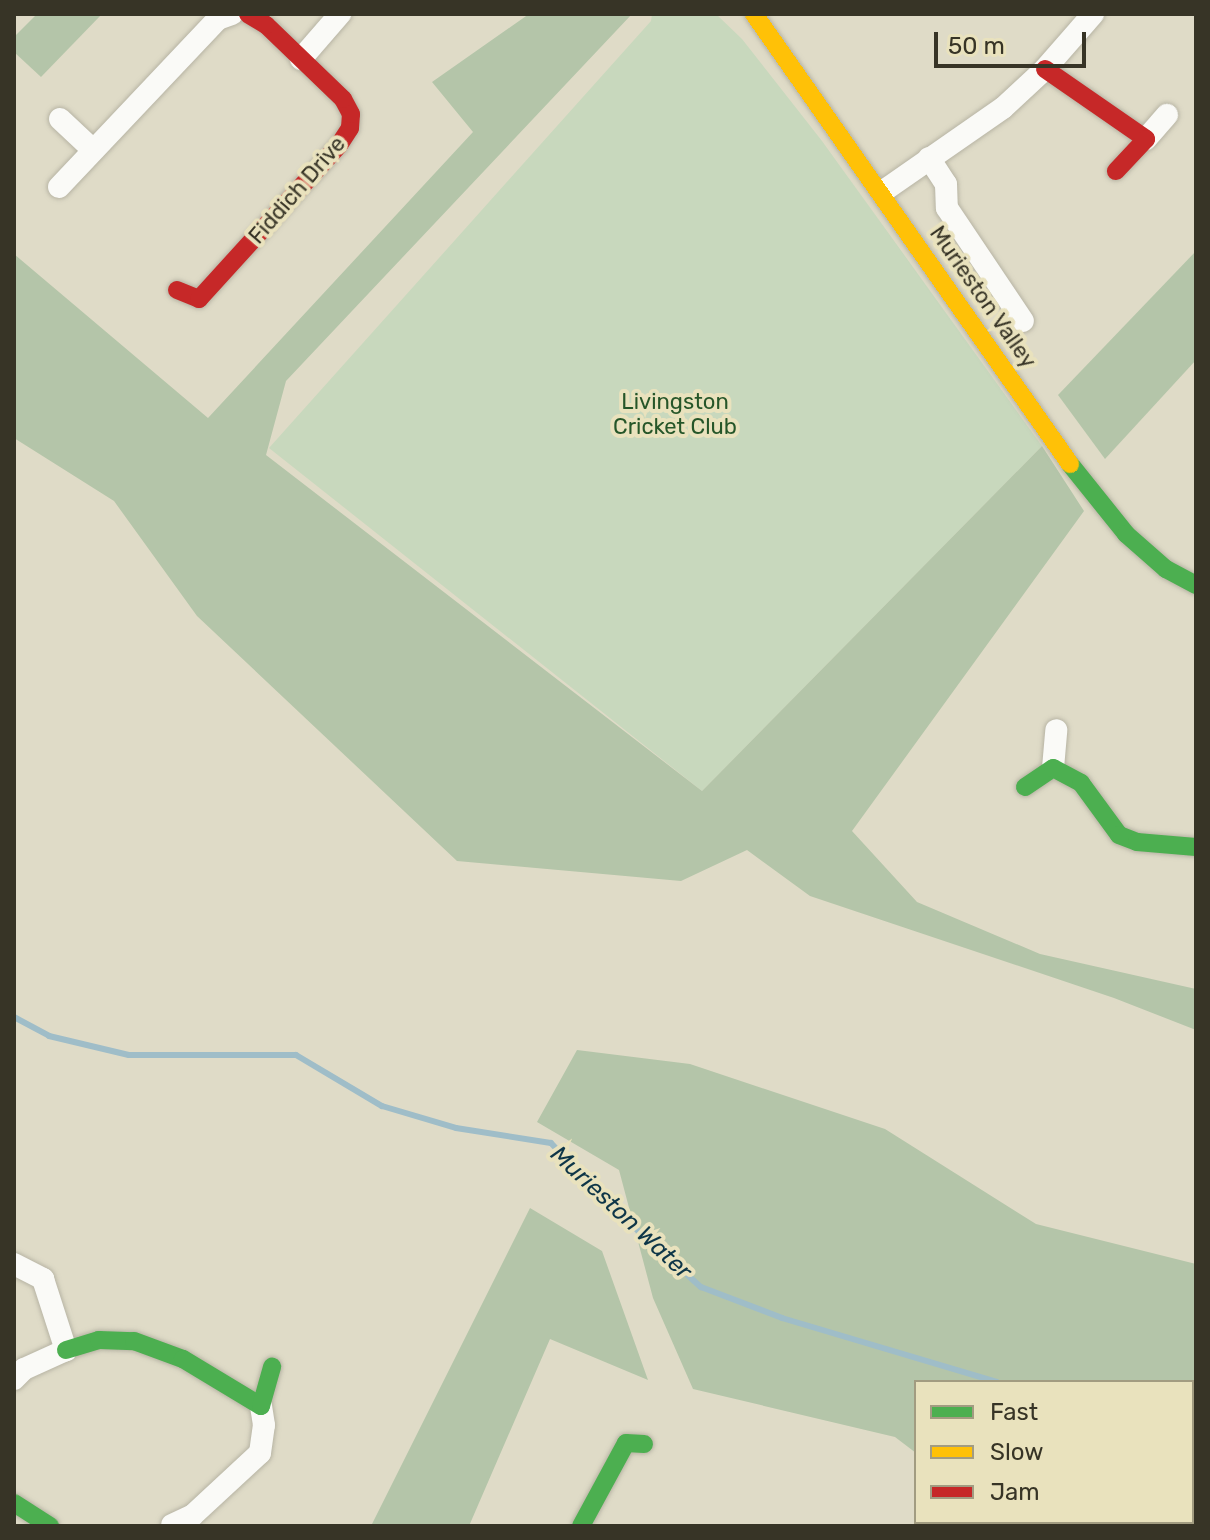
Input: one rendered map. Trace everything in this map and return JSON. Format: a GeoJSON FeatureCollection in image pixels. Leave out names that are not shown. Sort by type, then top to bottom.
{"type":"FeatureCollection","features":[{"type":"Feature","properties":{"kind":"street"},"geometry":{"type":"LineString","coordinates":[[59,187],[218,19],[232,14]]}},
{"type":"Feature","properties":{"kind":"street","name":"Fiddich Drive"},"geometry":{"type":"LineString","coordinates":[[177,290],[199,299],[339,145],[350,128],[351,114],[343,99],[266,25],[248,14]]}},
{"type":"Feature","properties":{"kind":"street"},"geometry":{"type":"LineString","coordinates":[[301,59],[340,14]]}},
{"type":"Feature","properties":{"kind":"street","name":"Murieston Valley"},"geometry":{"type":"LineString","coordinates":[[754,14],[882,192],[1074,470],[1126,534],[1166,569],[1196,585]]}},
{"type":"Feature","properties":{"kind":"street"},"geometry":{"type":"LineString","coordinates":[[882,192],[1003,108],[1045,69],[1093,14]]}},
{"type":"Feature","properties":{"kind":"street"},"geometry":{"type":"LineString","coordinates":[[1045,69],[1146,139]]}},
{"type":"Feature","properties":{"kind":"street"},"geometry":{"type":"LineString","coordinates":[[1116,171],[1167,115]]}},
{"type":"Feature","properties":{"kind":"street"},"geometry":{"type":"LineString","coordinates":[[60,119],[93,150]]}},
{"type":"Feature","properties":{"kind":"street"},"geometry":{"type":"LineString","coordinates":[[929,158],[946,184],[947,208],[1023,321]]}},
{"type":"Feature","properties":{"kind":"street"},"geometry":{"type":"LineString","coordinates":[[1053,768],[1056,730]]}},
{"type":"Feature","properties":{"kind":"street"},"geometry":{"type":"LineString","coordinates":[[1025,787],[1053,768]]}},
{"type":"Feature","properties":{"kind":"street"},"geometry":{"type":"LineString","coordinates":[[1053,768],[1081,783],[1119,835],[1137,842],[1196,847]]}},
{"type":"Feature","properties":{"kind":"street"},"geometry":{"type":"LineString","coordinates":[[14,1264],[43,1279],[66,1350]]}},
{"type":"Feature","properties":{"kind":"street"},"geometry":{"type":"LineString","coordinates":[[14,1379],[24,1369],[66,1350],[99,1340],[134,1341],[183,1359],[261,1406]]}},
{"type":"Feature","properties":{"kind":"street"},"geometry":{"type":"LineString","coordinates":[[172,1525],[196,1521],[260,1453],[264,1425],[261,1406],[272,1367]]}},
{"type":"Feature","properties":{"kind":"street"},"geometry":{"type":"LineString","coordinates":[[581,1526],[628,1441]]}},
{"type":"Feature","properties":{"kind":"street"},"geometry":{"type":"LineString","coordinates":[[14,1503],[50,1526]]}},
{"type":"Feature","properties":{"kind":"green space"},"geometry":{"type":"Polygon","coordinates":[[[37,14],[102,14],[41,77],[14,52],[14,37],[37,14]]]}},
{"type":"Feature","properties":{"kind":"green space"},"geometry":{"type":"Polygon","coordinates":[[[529,14],[632,14],[286,381],[266,455],[702,791],[1042,446],[1084,511],[852,831],[917,902],[1040,954],[1196,989],[1196,1030],[1114,998],[810,896],[747,850],[681,881],[457,861],[197,616],[114,501],[14,438],[14,254],[208,418],[473,132],[432,82],[529,14]]]}},
{"type":"Feature","properties":{"kind":"green space","name":"Livingston Cricket Club"},"geometry":{"type":"Polygon","coordinates":[[[652,14],[716,14],[742,39],[822,141],[1042,446],[702,791],[269,448],[651,21],[652,14]]]}},
{"type":"Feature","properties":{"kind":"green space"},"geometry":{"type":"Polygon","coordinates":[[[1196,251],[1196,360],[1105,459],[1058,395],[1196,251]]]}},
{"type":"Feature","properties":{"kind":"green space"},"geometry":{"type":"Polygon","coordinates":[[[577,1050],[690,1064],[885,1129],[1036,1224],[1196,1264],[1196,1526],[1001,1526],[1194,1524],[1194,1380],[914,1380],[914,1451],[895,1437],[693,1389],[653,1298],[619,1170],[537,1122],[577,1050]]]}},
{"type":"Feature","properties":{"kind":"green space"},"geometry":{"type":"Polygon","coordinates":[[[530,1208],[602,1251],[648,1380],[550,1339],[469,1526],[371,1526],[530,1208]]]}},
{"type":"Feature","properties":{"kind":"waterway","name":"Murieston Water"},"geometry":{"type":"LineString","coordinates":[[14,1017],[49,1036],[129,1055],[296,1055],[382,1106],[456,1128],[551,1143],[605,1201],[701,1287],[782,1318],[990,1380]]}},
{"type":"Feature","properties":{"kind":"traffic: fast"},"geometry":{"type":"LineString","coordinates":[[1070,464],[1126,534],[1166,569],[1196,585]]}},
{"type":"Feature","properties":{"kind":"traffic: fast"},"geometry":{"type":"LineString","coordinates":[[1025,787],[1053,768],[1081,783],[1119,835],[1137,842],[1196,847]]}},
{"type":"Feature","properties":{"kind":"traffic: fast"},"geometry":{"type":"LineString","coordinates":[[66,1350],[99,1340],[134,1341],[183,1359],[261,1406],[272,1367]]}},
{"type":"Feature","properties":{"kind":"traffic: fast"},"geometry":{"type":"LineString","coordinates":[[581,1526],[626,1443],[644,1444]]}},
{"type":"Feature","properties":{"kind":"traffic: fast"},"geometry":{"type":"LineString","coordinates":[[14,1503],[50,1526]]}},
{"type":"Feature","properties":{"kind":"traffic: slow"},"geometry":{"type":"LineString","coordinates":[[754,14],[1070,464]]}},
{"type":"Feature","properties":{"kind":"traffic: jam"},"geometry":{"type":"LineString","coordinates":[[177,290],[199,299],[339,145],[350,128],[351,114],[343,99],[266,25],[248,14]]}},
{"type":"Feature","properties":{"kind":"traffic: jam"},"geometry":{"type":"LineString","coordinates":[[1045,69],[1146,139],[1116,171]]}}]}
